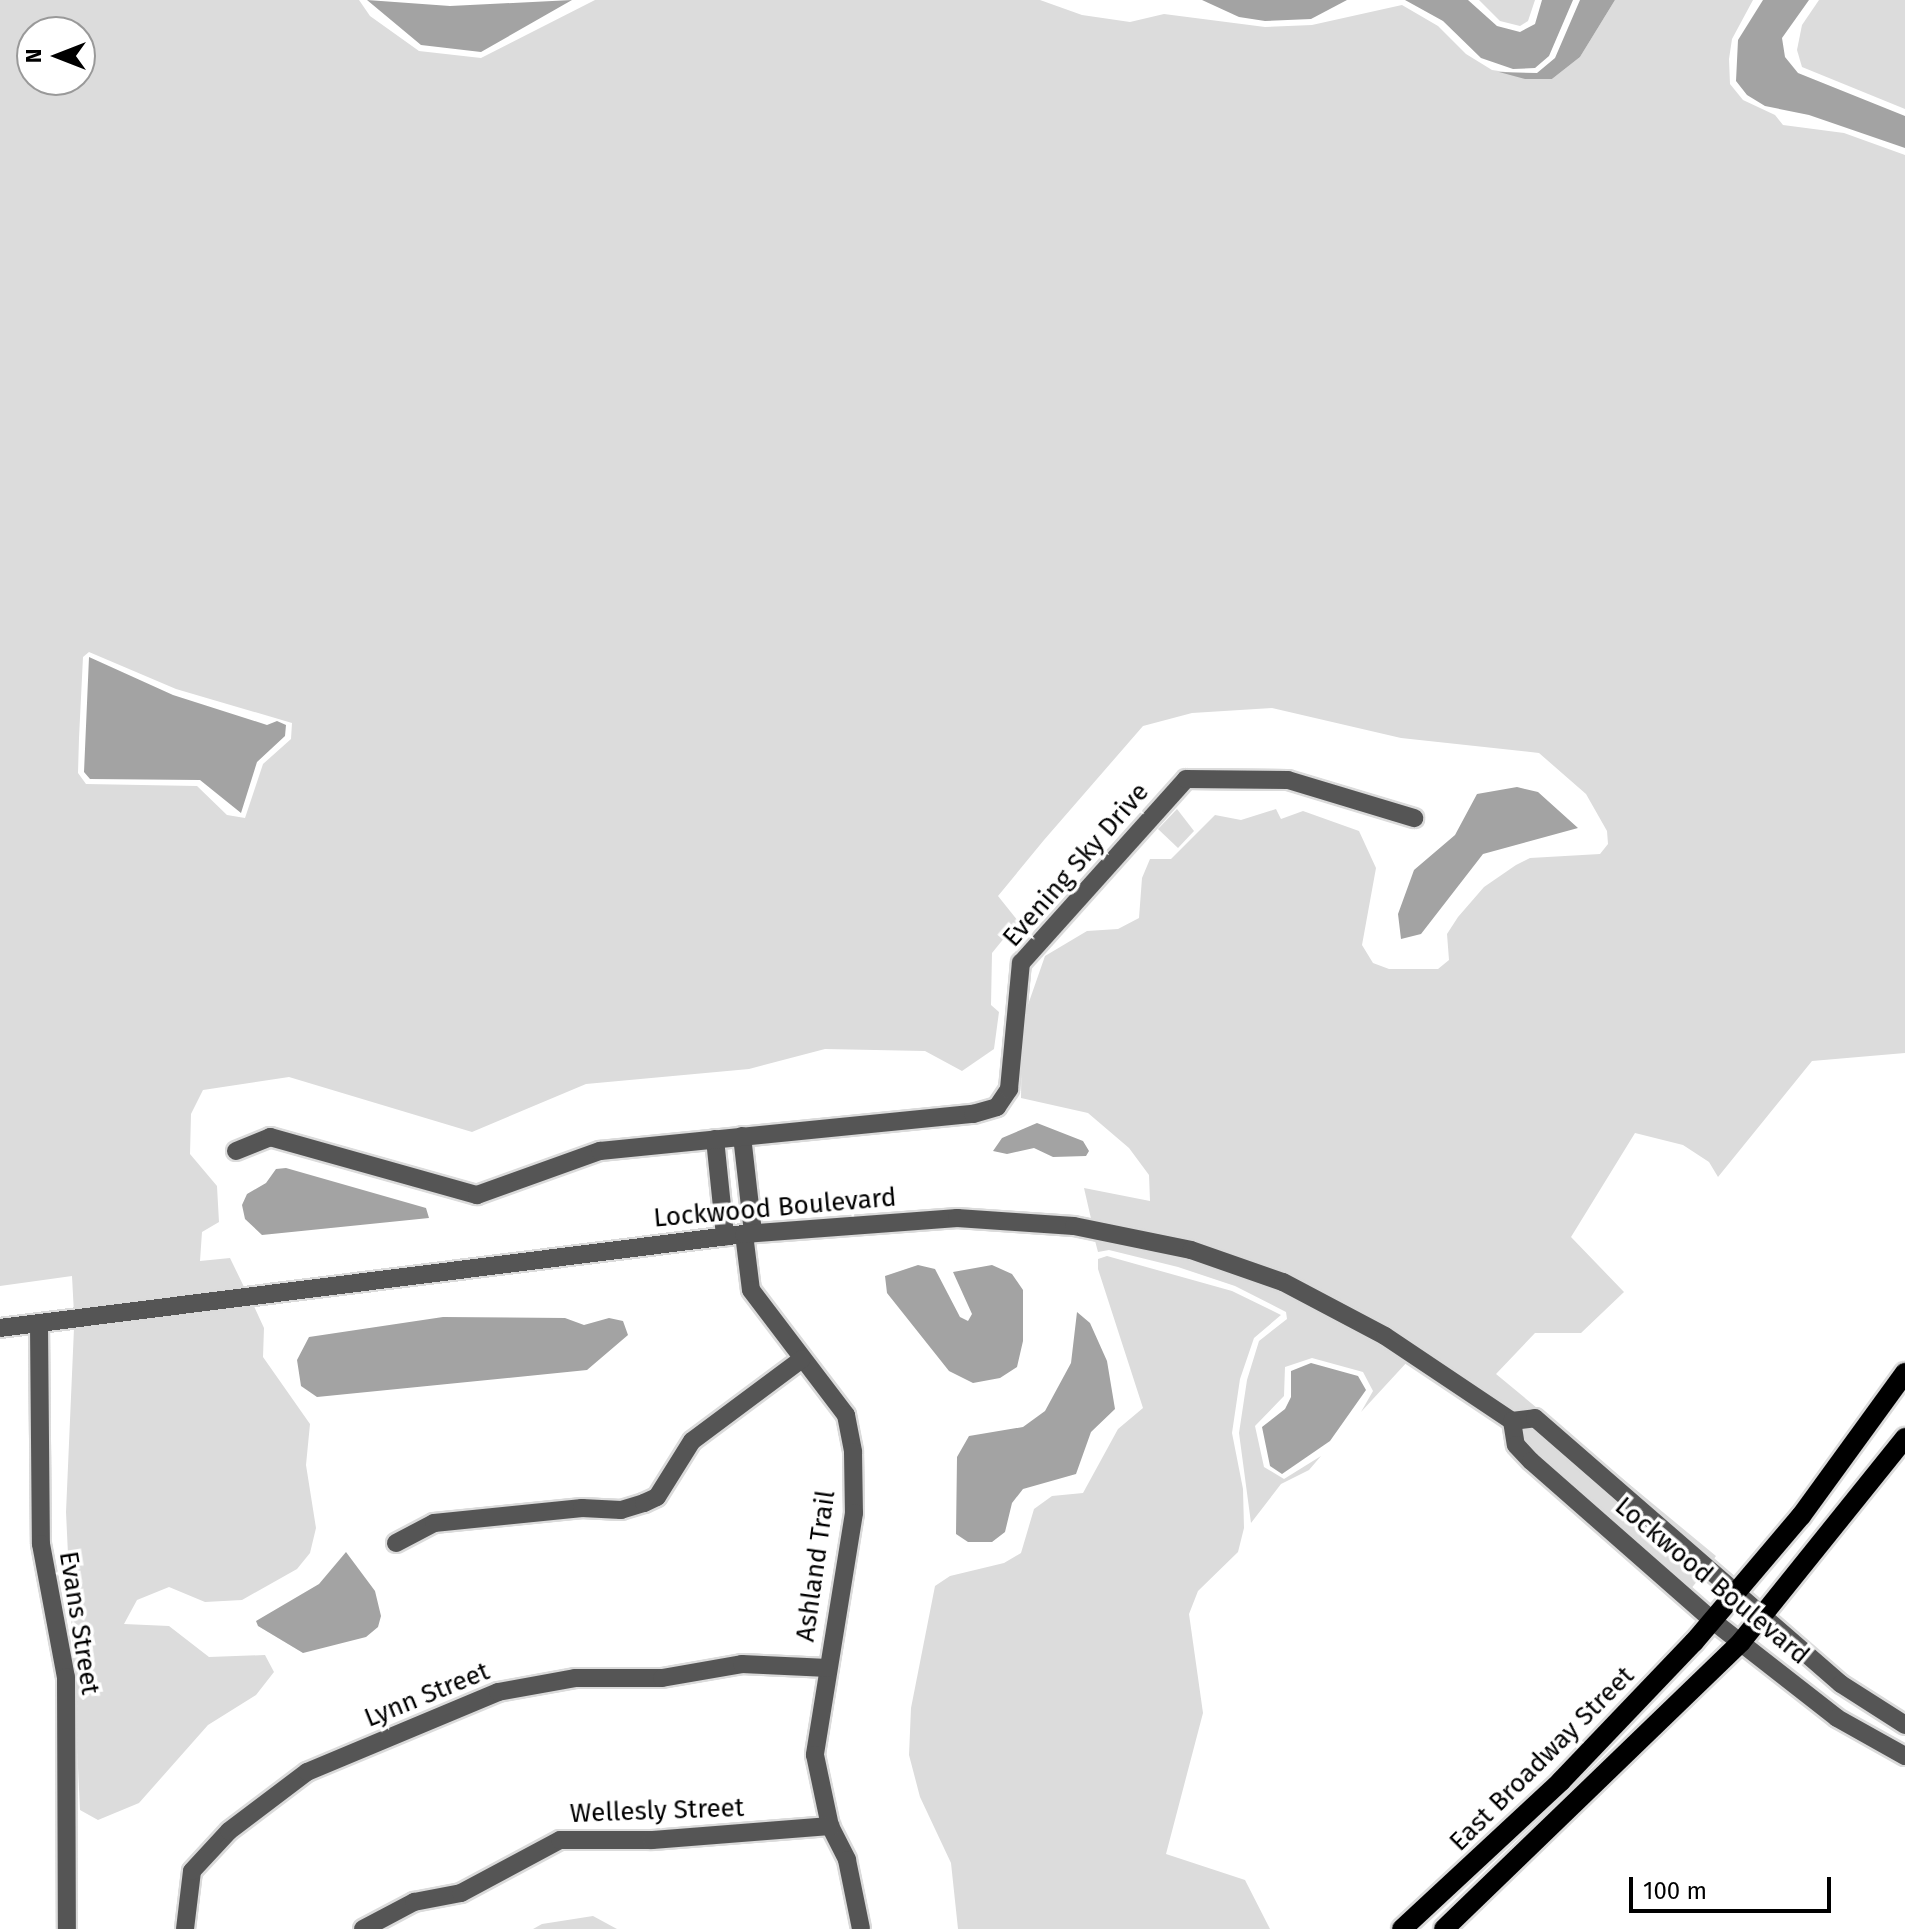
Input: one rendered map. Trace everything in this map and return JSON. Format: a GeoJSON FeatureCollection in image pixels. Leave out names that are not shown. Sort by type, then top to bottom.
{"type":"FeatureCollection","features":[{"type":"Feature","properties":{"kind":"main road","name":"East Broadway Street"},"geometry":{"type":"LineString","coordinates":[[1402,1929],[1617,1725],[1713,1621],[1905,1373]]}},
{"type":"Feature","properties":{"kind":"main road","name":"East Broadway Street"},"geometry":{"type":"LineString","coordinates":[[1444,1929],[1741,1642],[1905,1438]]}},
{"type":"Feature","properties":{"kind":"main road"},"geometry":{"type":"LineString","coordinates":[[1442,1893],[1461,1914]]}},
{"type":"Feature","properties":{"kind":"street","name":"Evening Sky Drive"},"geometry":{"type":"LineString","coordinates":[[236,1151],[270,1137],[477,1195],[600,1151],[973,1114],[997,1107],[1009,1089],[1021,963],[1186,779],[1288,780],[1414,818]]}},
{"type":"Feature","properties":{"kind":"street"},"geometry":{"type":"LineString","coordinates":[[740,1234],[742,1136]]}},
{"type":"Feature","properties":{"kind":"street"},"geometry":{"type":"LineString","coordinates":[[715,1139],[740,1234]]}},
{"type":"Feature","properties":{"kind":"street","name":"Lockwood Boulevard"},"geometry":{"type":"LineString","coordinates":[[0,1328],[740,1234],[957,1218],[1074,1226],[1191,1250],[1283,1282],[1385,1336],[1512,1421],[1535,1418],[1841,1684],[1905,1725]]}},
{"type":"Feature","properties":{"kind":"street","name":"Ashland Trail"},"geometry":{"type":"LineString","coordinates":[[740,1234],[751,1290],[846,1415],[853,1452],[854,1513],[815,1755],[830,1826],[847,1860],[861,1929]]}},
{"type":"Feature","properties":{"kind":"street","name":"Evans Street"},"geometry":{"type":"LineString","coordinates":[[39,1325],[41,1544],[66,1677],[67,1929]]}},
{"type":"Feature","properties":{"kind":"street"},"geometry":{"type":"LineString","coordinates":[[396,1543],[434,1523],[582,1508],[621,1510],[644,1503],[657,1497],[692,1441],[802,1359]]}},
{"type":"Feature","properties":{"kind":"street","name":"Lockwood Boulevard"},"geometry":{"type":"LineString","coordinates":[[1512,1421],[1516,1445],[1531,1461],[1713,1621],[1837,1718],[1905,1756]]}},
{"type":"Feature","properties":{"kind":"street","name":"Lynn Street"},"geometry":{"type":"LineString","coordinates":[[185,1929],[192,1871],[229,1831],[307,1772],[498,1692],[575,1678],[662,1678],[742,1664],[828,1668]]}},
{"type":"Feature","properties":{"kind":"street","name":"Wellesly Street"},"geometry":{"type":"LineString","coordinates":[[363,1929],[414,1902],[461,1893],[560,1840],[682,1839],[830,1826]]}},
{"type":"Feature","properties":{"kind":"shaded area"},"geometry":{"type":"Polygon","coordinates":[[[0,0],[359,0],[370,16],[419,51],[481,58],[595,0],[1040,0],[1082,15],[1130,22],[1164,14],[1265,27],[1312,25],[1402,5],[1438,26],[1466,54],[1492,70],[1552,79],[1580,57],[1615,0],[1753,0],[1732,39],[1729,59],[1730,84],[1743,100],[1775,115],[1783,125],[1844,133],[1905,155],[1905,1053],[1812,1061],[1718,1177],[1709,1162],[1683,1145],[1635,1133],[1571,1237],[1624,1292],[1581,1333],[1535,1333],[1496,1374],[1716,1556],[1711,1563],[1588,1457],[1293,1279],[1092,1223],[1084,1188],[1150,1201],[1149,1175],[1129,1148],[1088,1113],[1021,1098],[1022,1022],[1045,956],[1087,931],[1118,929],[1139,918],[1142,878],[1150,859],[1171,859],[1215,815],[1241,820],[1276,809],[1281,819],[1303,811],[1359,831],[1376,868],[1362,945],[1373,963],[1389,969],[1438,969],[1449,960],[1447,934],[1484,887],[1530,858],[1600,854],[1608,844],[1607,831],[1586,794],[1539,753],[1401,738],[1272,708],[1192,713],[1143,726],[998,896],[1018,921],[992,953],[991,1005],[999,1012],[994,1049],[962,1071],[925,1051],[825,1049],[749,1069],[586,1084],[472,1132],[289,1077],[203,1090],[191,1114],[190,1154],[217,1186],[219,1222],[202,1232],[200,1261],[230,1258],[246,1291],[74,1314],[72,1276],[0,1286],[0,0]],[[89,652],[83,657],[78,773],[86,784],[197,786],[227,815],[245,818],[263,764],[291,739],[292,723],[176,689],[89,652]]]}},
{"type":"Feature","properties":{"kind":"shaded area"},"geometry":{"type":"Polygon","coordinates":[[[367,0],[450,6],[572,0],[481,52],[421,45],[367,0]]]}},
{"type":"Feature","properties":{"kind":"shaded area"},"geometry":{"type":"Polygon","coordinates":[[[1202,0],[1347,0],[1311,19],[1265,21],[1239,17],[1202,0]]]}},
{"type":"Feature","properties":{"kind":"shaded area"},"geometry":{"type":"Polygon","coordinates":[[[1405,0],[1468,0],[1497,26],[1520,32],[1535,24],[1542,0],[1573,0],[1549,56],[1535,68],[1513,69],[1481,58],[1443,21],[1405,0]]]}},
{"type":"Feature","properties":{"kind":"shaded area"},"geometry":{"type":"Polygon","coordinates":[[[1479,0],[1535,0],[1528,21],[1520,26],[1500,21],[1479,0]]]}},
{"type":"Feature","properties":{"kind":"shaded area"},"geometry":{"type":"Polygon","coordinates":[[[1580,0],[1615,0],[1580,57],[1552,79],[1525,79],[1499,72],[1537,73],[1555,58],[1580,0]]]}},
{"type":"Feature","properties":{"kind":"shaded area"},"geometry":{"type":"Polygon","coordinates":[[[1763,0],[1809,0],[1782,38],[1785,57],[1798,73],[1905,116],[1905,148],[1809,115],[1765,106],[1747,95],[1736,81],[1738,40],[1763,0]]]}},
{"type":"Feature","properties":{"kind":"shaded area"},"geometry":{"type":"Polygon","coordinates":[[[1819,0],[1905,0],[1905,109],[1802,67],[1797,50],[1802,25],[1819,0]]]}},
{"type":"Feature","properties":{"kind":"shaded area"},"geometry":{"type":"Polygon","coordinates":[[[89,657],[173,695],[267,725],[277,721],[286,725],[285,736],[257,762],[241,813],[200,780],[90,779],[84,772],[89,657]]]}},
{"type":"Feature","properties":{"kind":"shaded area"},"geometry":{"type":"Polygon","coordinates":[[[1517,787],[1538,792],[1578,828],[1483,854],[1421,934],[1401,939],[1398,914],[1414,870],[1455,835],[1477,794],[1517,787]]]}},
{"type":"Feature","properties":{"kind":"shaded area"},"geometry":{"type":"Polygon","coordinates":[[[1177,809],[1194,831],[1178,848],[1158,829],[1177,809]]]}},
{"type":"Feature","properties":{"kind":"shaded area"},"geometry":{"type":"Polygon","coordinates":[[[1037,1123],[1083,1141],[1089,1151],[1086,1156],[1053,1157],[1034,1148],[1007,1154],[993,1151],[1002,1138],[1037,1123]]]}},
{"type":"Feature","properties":{"kind":"shaded area"},"geometry":{"type":"Polygon","coordinates":[[[286,1168],[426,1208],[429,1218],[262,1235],[245,1219],[242,1205],[247,1194],[266,1183],[276,1169],[286,1168]]]}},
{"type":"Feature","properties":{"kind":"shaded area"},"geometry":{"type":"Polygon","coordinates":[[[1094,1237],[1188,1256],[1279,1288],[1408,1361],[1361,1412],[1373,1391],[1363,1372],[1312,1358],[1285,1367],[1284,1396],[1255,1426],[1264,1467],[1284,1479],[1321,1456],[1309,1470],[1281,1484],[1251,1523],[1239,1433],[1247,1380],[1259,1341],[1287,1319],[1286,1312],[1235,1286],[1178,1267],[1109,1250],[1098,1252],[1094,1237]]]}},
{"type":"Feature","properties":{"kind":"shaded area"},"geometry":{"type":"Polygon","coordinates":[[[1107,1256],[1232,1291],[1281,1315],[1254,1338],[1240,1379],[1232,1433],[1243,1489],[1244,1528],[1238,1552],[1198,1591],[1189,1614],[1203,1713],[1166,1854],[1245,1880],[1270,1929],[958,1929],[951,1863],[920,1797],[909,1755],[911,1708],[935,1586],[950,1576],[1004,1563],[1021,1553],[1034,1509],[1052,1496],[1083,1493],[1118,1429],[1143,1408],[1098,1269],[1098,1259],[1107,1256]]]}},
{"type":"Feature","properties":{"kind":"shaded area"},"geometry":{"type":"Polygon","coordinates":[[[918,1265],[935,1269],[960,1317],[968,1321],[972,1314],[953,1272],[992,1265],[1012,1274],[1023,1290],[1023,1341],[1017,1367],[1000,1378],[973,1383],[949,1371],[887,1293],[885,1276],[918,1265]]]}},
{"type":"Feature","properties":{"kind":"shaded area"},"geometry":{"type":"Polygon","coordinates":[[[253,1304],[264,1328],[263,1357],[310,1424],[306,1465],[316,1528],[310,1553],[297,1569],[242,1600],[205,1602],[169,1587],[137,1600],[124,1624],[169,1626],[209,1657],[265,1655],[274,1672],[256,1695],[208,1725],[139,1803],[98,1820],[80,1810],[66,1512],[74,1328],[253,1304]]]}},
{"type":"Feature","properties":{"kind":"shaded area"},"geometry":{"type":"Polygon","coordinates":[[[1077,1312],[1090,1323],[1107,1361],[1115,1409],[1091,1432],[1076,1474],[1023,1489],[1012,1503],[1005,1532],[992,1542],[968,1542],[956,1534],[957,1457],[969,1436],[1023,1427],[1045,1411],[1071,1363],[1077,1312]]]}},
{"type":"Feature","properties":{"kind":"shaded area"},"geometry":{"type":"Polygon","coordinates":[[[443,1317],[565,1318],[584,1325],[609,1318],[623,1321],[628,1335],[587,1370],[317,1397],[301,1386],[297,1360],[309,1337],[443,1317]]]}},
{"type":"Feature","properties":{"kind":"shaded area"},"geometry":{"type":"Polygon","coordinates":[[[1311,1363],[1358,1376],[1366,1390],[1330,1441],[1282,1474],[1270,1466],[1262,1427],[1285,1409],[1291,1397],[1291,1371],[1311,1363]]]}},
{"type":"Feature","properties":{"kind":"shaded area"},"geometry":{"type":"Polygon","coordinates":[[[1532,1426],[1702,1575],[1690,1590],[1524,1442],[1521,1427],[1532,1426]]]}},
{"type":"Feature","properties":{"kind":"shaded area"},"geometry":{"type":"Polygon","coordinates":[[[346,1552],[375,1591],[381,1616],[378,1627],[366,1637],[303,1653],[258,1626],[256,1621],[319,1584],[346,1552]]]}},
{"type":"Feature","properties":{"kind":"shaded area"},"geometry":{"type":"Polygon","coordinates":[[[593,1916],[617,1929],[533,1929],[542,1924],[593,1916]]]}}]}
